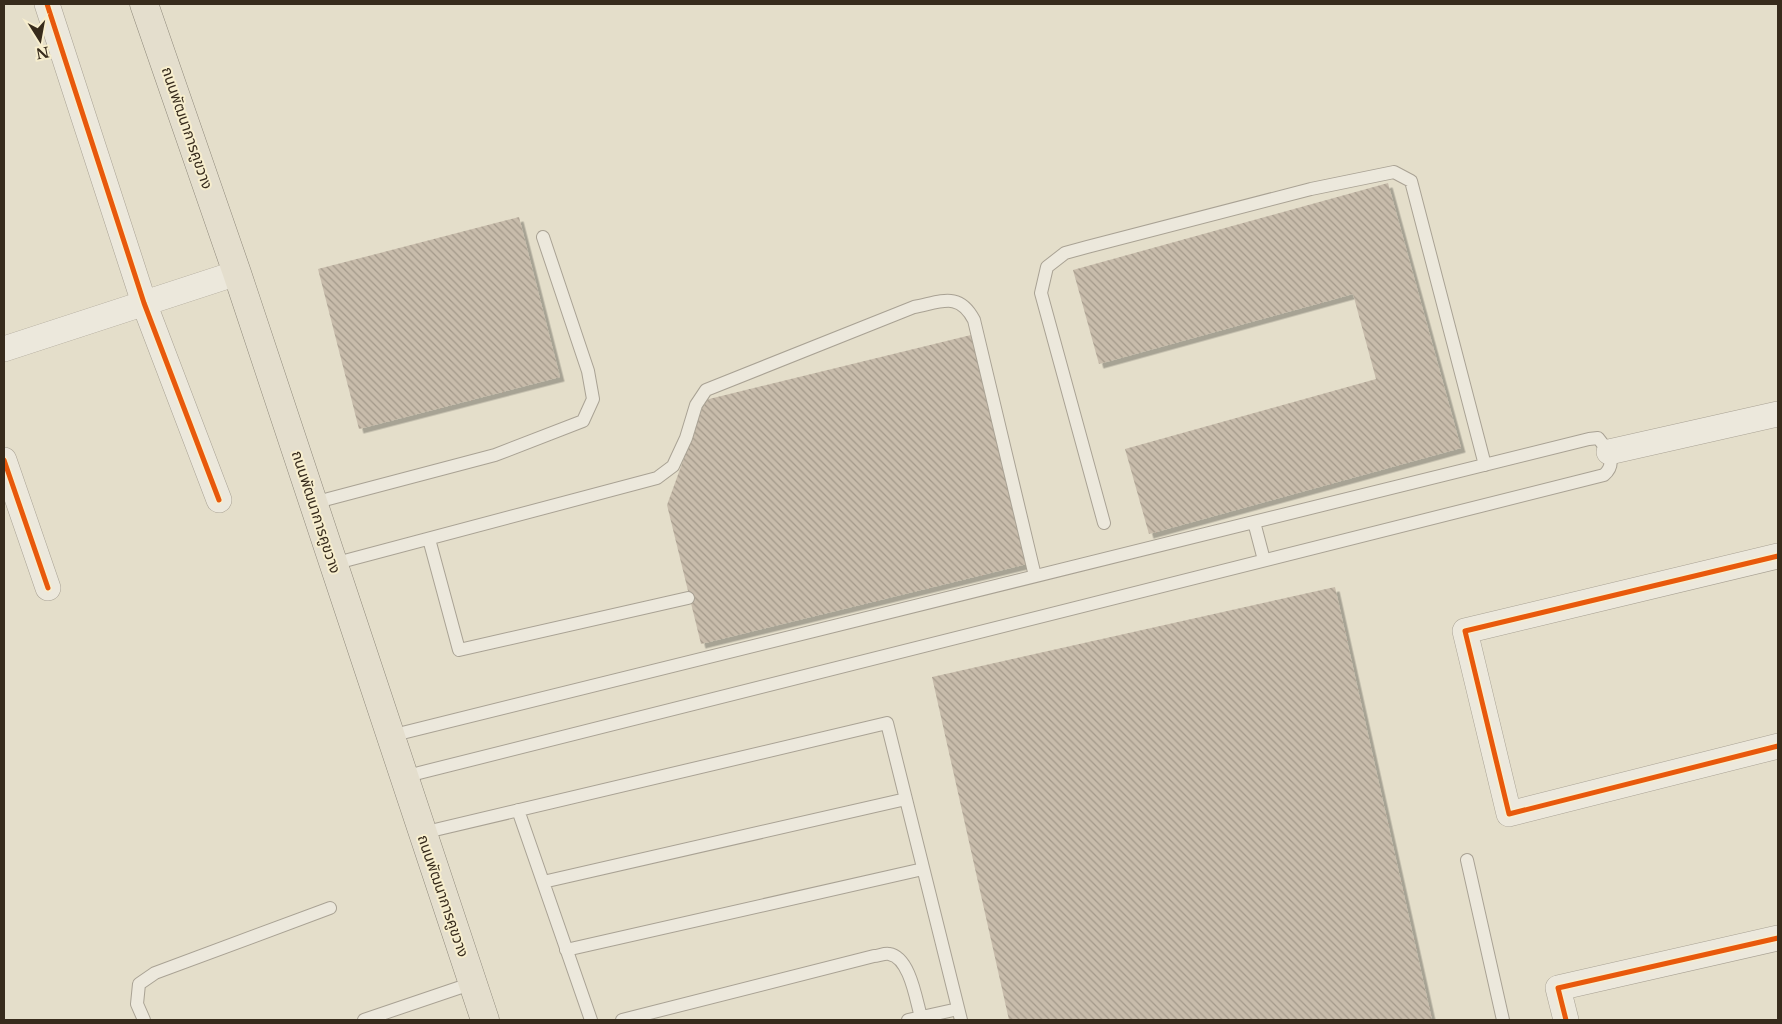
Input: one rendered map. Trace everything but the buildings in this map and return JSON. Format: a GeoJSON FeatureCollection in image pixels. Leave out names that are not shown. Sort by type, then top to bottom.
{"type":"FeatureCollection","features":[{"type":"Feature","properties":{"kind":"main road","name":"ถนนพัฒนาการคูขวาง"},"geometry":{"type":"LineString","coordinates":[[144,4],[237,273],[485,1020]]}},
{"type":"Feature","properties":{"kind":"street"},"geometry":{"type":"LineString","coordinates":[[47,4],[144,303],[219,500]]}},
{"type":"Feature","properties":{"kind":"street"},"geometry":{"type":"LineString","coordinates":[[4,349],[237,273]]}},
{"type":"Feature","properties":{"kind":"street"},"geometry":{"type":"LineString","coordinates":[[1609,452],[1778,414]]}},
{"type":"Feature","properties":{"kind":"street"},"geometry":{"type":"LineString","coordinates":[[4,460],[48,588]]}},
{"type":"Feature","properties":{"kind":"street"},"geometry":{"type":"LineString","coordinates":[[1778,556],[1465,631],[1509,814],[1778,746]]}},
{"type":"Feature","properties":{"kind":"street"},"geometry":{"type":"LineString","coordinates":[[1566,1020],[1558,988],[1778,938]]}},
{"type":"Feature","properties":{"kind":"lane"},"geometry":{"type":"LineString","coordinates":[[1104,523],[1041,292],[1047,267],[1065,253],[1311,189],[1394,172],[1411,181],[1485,465]]}},
{"type":"Feature","properties":{"kind":"lane"},"geometry":{"type":"LineString","coordinates":[[313,503],[494,454],[583,421],[593,399],[588,371],[543,237]]}},
{"type":"Feature","properties":{"kind":"lane"},"geometry":{"type":"LineString","coordinates":[[333,564],[657,478],[673,466],[686,438],[696,405],[706,390],[914,307],[949,300],[957,301],[970,312],[974,320],[1035,576]]}},
{"type":"Feature","properties":{"kind":"lane"},"geometry":{"type":"LineString","coordinates":[[390,736],[1589,439],[1598,438],[1609,452],[1611,463],[1609,470],[1604,475],[403,777]]}},
{"type":"Feature","properties":{"kind":"lane"},"geometry":{"type":"LineString","coordinates":[[1254,522],[1264,560]]}},
{"type":"Feature","properties":{"kind":"lane"},"geometry":{"type":"LineString","coordinates":[[430,538],[459,650],[688,598]]}},
{"type":"Feature","properties":{"kind":"lane"},"geometry":{"type":"LineString","coordinates":[[422,833],[887,723],[959,1014],[914,1019],[906,967],[900,959],[890,954],[874,956],[622,1020]]}},
{"type":"Feature","properties":{"kind":"lane"},"geometry":{"type":"LineString","coordinates":[[543,882],[906,799]]}},
{"type":"Feature","properties":{"kind":"lane"},"geometry":{"type":"LineString","coordinates":[[518,810],[591,1020]]}},
{"type":"Feature","properties":{"kind":"lane"},"geometry":{"type":"LineString","coordinates":[[1467,860],[1502,1020]]}},
{"type":"Feature","properties":{"kind":"lane"},"geometry":{"type":"LineString","coordinates":[[566,950],[923,869]]}},
{"type":"Feature","properties":{"kind":"lane"},"geometry":{"type":"LineString","coordinates":[[144,1020],[137,1004],[139,984],[155,973],[330,908]]}},
{"type":"Feature","properties":{"kind":"lane"},"geometry":{"type":"LineString","coordinates":[[364,1020],[472,983]]}},
{"type":"Feature","properties":{"kind":"cycle path"},"geometry":{"type":"LineString","coordinates":[[47,4],[144,303],[219,500]]}},
{"type":"Feature","properties":{"kind":"cycle path"},"geometry":{"type":"LineString","coordinates":[[4,460],[48,588]]}},
{"type":"Feature","properties":{"kind":"cycle path"},"geometry":{"type":"LineString","coordinates":[[1778,556],[1465,631],[1509,814],[1778,746]]}},
{"type":"Feature","properties":{"kind":"cycle path"},"geometry":{"type":"LineString","coordinates":[[1566,1020],[1558,988],[1778,938]]}}]}
